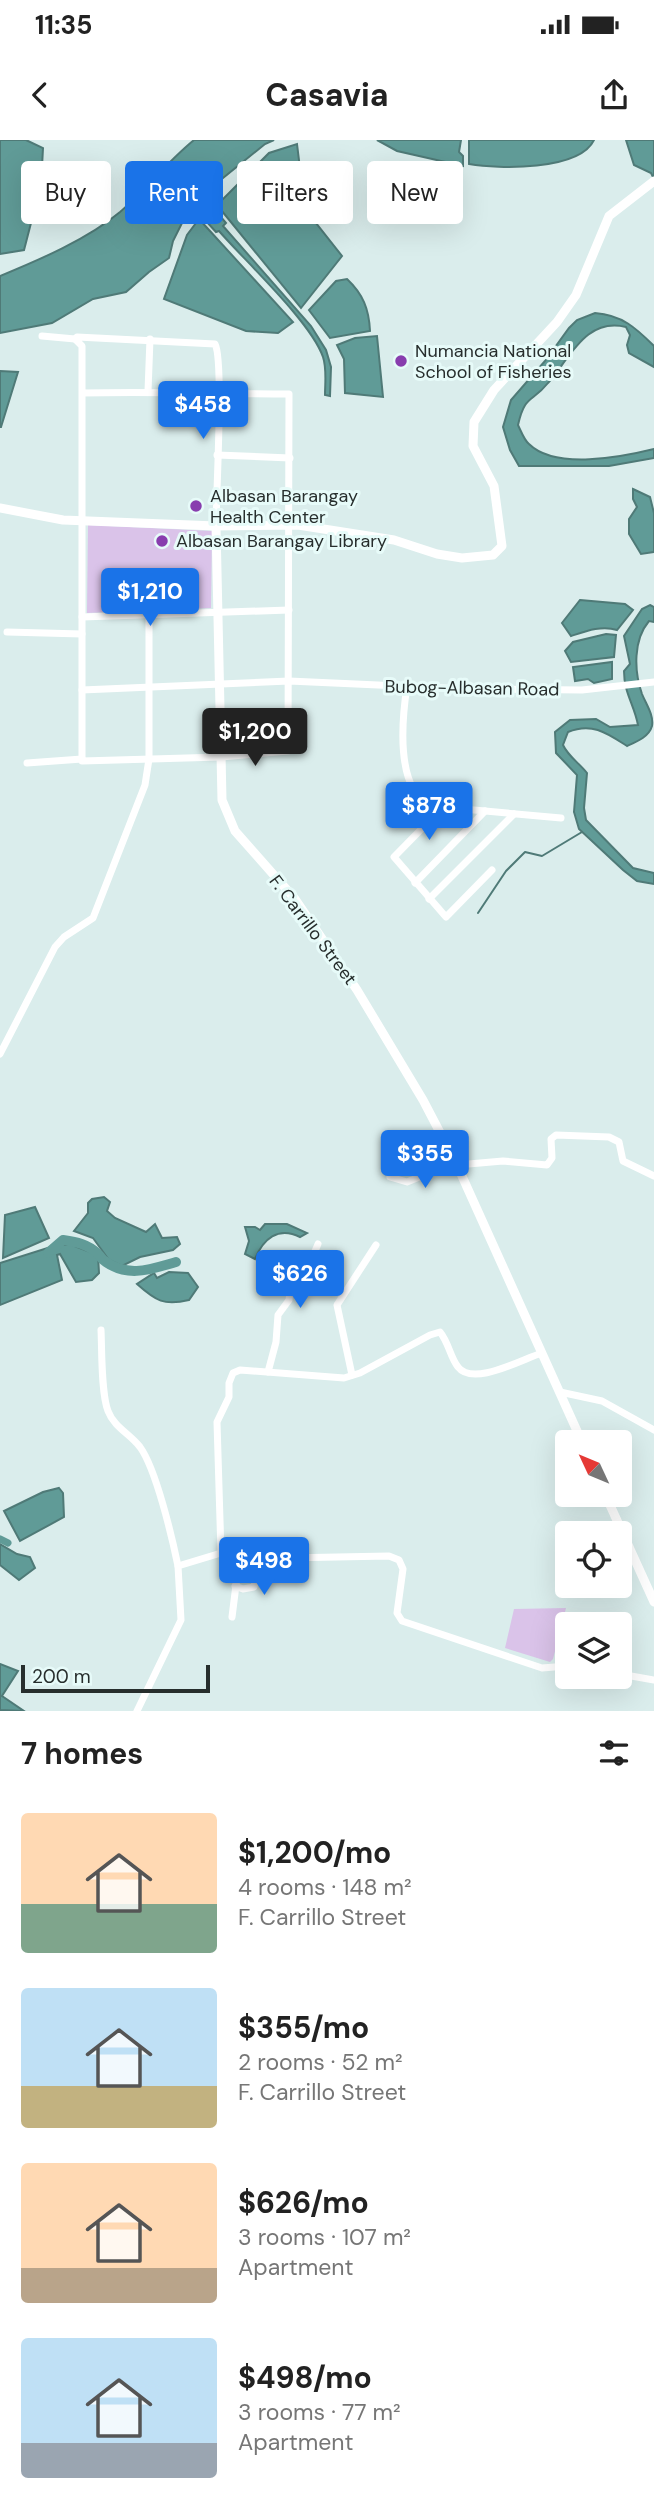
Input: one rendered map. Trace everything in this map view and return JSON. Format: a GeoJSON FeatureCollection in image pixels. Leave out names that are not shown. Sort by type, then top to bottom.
{"type":"FeatureCollection","features":[{"type":"Feature","properties":{"kind":"street"},"geometry":{"type":"LineString","coordinates":[[0,508],[63,520],[216,526],[289,525],[394,540],[437,554],[462,558],[483,558],[499,551],[502,547],[498,505],[494,486],[473,446],[474,422],[494,390],[557,322],[576,295],[609,216],[654,181]]}},
{"type":"Feature","properties":{"kind":"street"},"geometry":{"type":"LineString","coordinates":[[41,336],[150,339],[148,391]]}},
{"type":"Feature","properties":{"kind":"street"},"geometry":{"type":"LineString","coordinates":[[75,339],[82,346],[82,759]]}},
{"type":"Feature","properties":{"kind":"street","name":"F. Carrillo Street"},"geometry":{"type":"LineString","coordinates":[[150,339],[210,342],[215,344],[218,351],[216,526],[222,800],[230,823],[295,899],[358,990],[394,1050],[457,1164],[577,1430]]}},
{"type":"Feature","properties":{"kind":"street"},"geometry":{"type":"LineString","coordinates":[[27,764],[82,759],[87,762],[221,757],[288,751],[289,394],[148,391],[82,393]]}},
{"type":"Feature","properties":{"kind":"street"},"geometry":{"type":"LineString","coordinates":[[217,455],[290,458]]}},
{"type":"Feature","properties":{"kind":"street"},"geometry":{"type":"LineString","coordinates":[[82,617],[289,610]]}},
{"type":"Feature","properties":{"kind":"street"},"geometry":{"type":"LineString","coordinates":[[0,1054],[55,947],[64,937],[93,918],[142,796],[149,759],[149,614]]}},
{"type":"Feature","properties":{"kind":"street"},"geometry":{"type":"LineString","coordinates":[[7,632],[82,634]]}},
{"type":"Feature","properties":{"kind":"street","name":"Bubog-Albasan Road"},"geometry":{"type":"LineString","coordinates":[[82,690],[289,681],[582,690],[650,682]]}},
{"type":"Feature","properties":{"kind":"street"},"geometry":{"type":"LineString","coordinates":[[407,686],[402,732],[408,775],[413,788],[423,801],[430,806],[561,818]]}},
{"type":"Feature","properties":{"kind":"street"},"geometry":{"type":"LineString","coordinates":[[443,807],[394,857],[446,917],[492,870]]}},
{"type":"Feature","properties":{"kind":"street"},"geometry":{"type":"LineString","coordinates":[[415,883],[485,811]]}},
{"type":"Feature","properties":{"kind":"street"},"geometry":{"type":"LineString","coordinates":[[429,899],[514,814]]}},
{"type":"Feature","properties":{"kind":"street"},"geometry":{"type":"LineString","coordinates":[[390,1177],[407,1182],[457,1164],[503,1161],[547,1165],[552,1158],[551,1139],[556,1135],[609,1137],[619,1142],[623,1161],[654,1176]]}},
{"type":"Feature","properties":{"kind":"street"},"geometry":{"type":"LineString","coordinates":[[268,1373],[276,1342],[278,1315],[289,1300],[290,1292],[301,1284],[318,1244]]}},
{"type":"Feature","properties":{"kind":"street"},"geometry":{"type":"LineString","coordinates":[[352,1375],[337,1305],[376,1245]]}},
{"type":"Feature","properties":{"kind":"street"},"geometry":{"type":"LineString","coordinates":[[102,1330],[107,1410],[120,1430],[138,1444],[148,1460],[172,1537],[178,1566],[181,1620],[137,1711]]}},
{"type":"Feature","properties":{"kind":"street"},"geometry":{"type":"LineString","coordinates":[[221,1553],[217,1422],[229,1397],[229,1382],[233,1373],[240,1370],[344,1378],[440,1332],[447,1340],[458,1368],[469,1376],[482,1376],[542,1353]]}},
{"type":"Feature","properties":{"kind":"street"},"geometry":{"type":"LineString","coordinates":[[560,1392],[602,1401],[654,1430]]}},
{"type":"Feature","properties":{"kind":"street"},"geometry":{"type":"LineString","coordinates":[[611,1507],[654,1602]]}},
{"type":"Feature","properties":{"kind":"street"},"geometry":{"type":"LineString","coordinates":[[178,1566],[221,1553],[239,1561],[259,1562],[389,1556],[399,1560],[403,1569],[397,1613],[402,1621],[542,1668],[555,1667]]}},
{"type":"Feature","properties":{"kind":"street"},"geometry":{"type":"LineString","coordinates":[[232,1618],[239,1561]]}},
{"type":"Feature","properties":{"kind":"street"},"geometry":{"type":"LineString","coordinates":[[235,1586],[243,1589],[254,1587],[259,1562]]}},
{"type":"Feature","properties":{"kind":"street"},"geometry":{"type":"LineString","coordinates":[[632,1676],[654,1680]]}},
{"type":"Feature","properties":{"kind":"shaded area"},"geometry":{"type":"Polygon","coordinates":[[[88,525],[212,531],[211,608],[87,613],[88,525]]]}},
{"type":"Feature","properties":{"kind":"shaded area"},"geometry":{"type":"Polygon","coordinates":[[[566,1608],[565,1612],[555,1612],[555,1651],[550,1662],[505,1648],[514,1609],[566,1608]]]}},
{"type":"Feature","properties":{"kind":"water"},"geometry":{"type":"Polygon","coordinates":[[[0,140],[26,140],[43,148],[42,161],[21,161],[21,224],[31,224],[24,250],[0,254],[0,140]]]}},
{"type":"Feature","properties":{"kind":"water"},"geometry":{"type":"Polygon","coordinates":[[[194,140],[274,140],[244,161],[237,161],[237,167],[223,178],[223,161],[171,161],[194,140]]]}},
{"type":"Feature","properties":{"kind":"water"},"geometry":{"type":"Polygon","coordinates":[[[377,140],[461,140],[459,152],[463,161],[441,161],[397,151],[377,140]]]}},
{"type":"Feature","properties":{"kind":"water"},"geometry":{"type":"Polygon","coordinates":[[[469,140],[594,140],[586,150],[556,163],[499,167],[469,164],[469,140]]]}},
{"type":"Feature","properties":{"kind":"water"},"geometry":{"type":"Polygon","coordinates":[[[626,140],[654,140],[654,179],[651,173],[634,165],[626,140]]]}},
{"type":"Feature","properties":{"kind":"water"},"geometry":{"type":"Polygon","coordinates":[[[297,144],[299,161],[261,161],[269,153],[297,144]]]}},
{"type":"Feature","properties":{"kind":"water"},"geometry":{"type":"Polygon","coordinates":[[[237,185],[237,224],[317,224],[342,256],[301,308],[223,212],[223,199],[237,185]]]}},
{"type":"Feature","properties":{"kind":"water"},"geometry":{"type":"Polygon","coordinates":[[[125,208],[125,224],[182,224],[173,241],[169,258],[126,292],[93,299],[52,323],[0,333],[0,276],[63,248],[104,224],[111,224],[111,219],[125,208]]]}},
{"type":"Feature","properties":{"kind":"water"},"geometry":{"type":"Polygon","coordinates":[[[223,219],[226,223],[223,226],[311,326],[326,350],[331,367],[330,396],[325,395],[323,357],[305,327],[219,231],[216,232],[209,224],[223,224],[223,219]]]}},
{"type":"Feature","properties":{"kind":"water"},"geometry":{"type":"Polygon","coordinates":[[[195,224],[204,224],[293,322],[278,333],[246,331],[164,299],[187,235],[195,224]]]}},
{"type":"Feature","properties":{"kind":"water"},"geometry":{"type":"Polygon","coordinates":[[[347,279],[364,302],[370,331],[330,338],[309,310],[336,281],[347,279]]]}},
{"type":"Feature","properties":{"kind":"water"},"geometry":{"type":"Polygon","coordinates":[[[595,313],[613,316],[628,323],[641,334],[654,346],[654,367],[629,353],[627,345],[630,335],[626,327],[600,328],[580,342],[548,383],[526,403],[518,425],[529,444],[555,457],[607,458],[654,449],[654,458],[609,466],[519,466],[510,450],[503,427],[511,400],[569,328],[577,320],[595,313]]]}},
{"type":"Feature","properties":{"kind":"water"},"geometry":{"type":"Polygon","coordinates":[[[377,336],[383,397],[345,393],[344,359],[337,345],[355,338],[377,336]]]}},
{"type":"Feature","properties":{"kind":"water"},"geometry":{"type":"Polygon","coordinates":[[[0,371],[18,372],[1,427],[0,427],[0,371]]]}},
{"type":"Feature","properties":{"kind":"water"},"geometry":{"type":"Polygon","coordinates":[[[633,489],[650,497],[654,513],[654,552],[641,554],[629,534],[629,519],[637,507],[633,499],[633,489]]]}},
{"type":"Feature","properties":{"kind":"water"},"geometry":{"type":"Polygon","coordinates":[[[580,600],[625,604],[633,610],[617,630],[600,628],[571,636],[562,623],[580,600]]]}},
{"type":"Feature","properties":{"kind":"water"},"geometry":{"type":"Polygon","coordinates":[[[650,605],[654,607],[654,622],[649,621],[640,637],[636,666],[639,685],[652,718],[650,730],[642,739],[627,746],[599,730],[577,729],[568,732],[563,745],[587,773],[584,808],[586,820],[633,868],[654,873],[654,884],[637,881],[579,829],[574,812],[577,775],[556,753],[555,732],[570,720],[596,719],[610,727],[638,725],[624,679],[624,671],[630,664],[624,636],[642,609],[650,605]]]}},
{"type":"Feature","properties":{"kind":"water"},"geometry":{"type":"Polygon","coordinates":[[[606,634],[616,635],[614,657],[571,662],[565,651],[573,642],[606,634]]]}},
{"type":"Feature","properties":{"kind":"water"},"geometry":{"type":"Polygon","coordinates":[[[612,662],[612,679],[594,683],[588,679],[575,681],[573,667],[612,662]]]}},
{"type":"Feature","properties":{"kind":"water"},"geometry":{"type":"Polygon","coordinates":[[[104,1197],[110,1202],[107,1211],[115,1218],[146,1232],[155,1224],[162,1238],[177,1237],[180,1244],[173,1250],[140,1257],[122,1266],[109,1260],[93,1238],[74,1231],[88,1213],[88,1203],[92,1199],[104,1197]]]}},
{"type":"Feature","properties":{"kind":"water"},"geometry":{"type":"Polygon","coordinates":[[[35,1207],[49,1238],[3,1258],[5,1215],[35,1207]]]}},
{"type":"Feature","properties":{"kind":"water"},"geometry":{"type":"Polygon","coordinates":[[[265,1224],[287,1224],[307,1233],[300,1237],[285,1233],[272,1236],[255,1259],[245,1254],[249,1241],[245,1227],[260,1230],[265,1224]]]}},
{"type":"Feature","properties":{"kind":"water"},"geometry":{"type":"Polygon","coordinates":[[[57,1245],[72,1245],[98,1255],[99,1273],[92,1280],[76,1282],[60,1254],[57,1255],[62,1280],[0,1305],[0,1263],[57,1245]]]}},
{"type":"Feature","properties":{"kind":"water"},"geometry":{"type":"Polygon","coordinates":[[[169,1272],[188,1273],[198,1287],[189,1300],[161,1301],[137,1284],[154,1273],[157,1278],[169,1272]]]}},
{"type":"Feature","properties":{"kind":"water"},"geometry":{"type":"Polygon","coordinates":[[[59,1488],[63,1493],[64,1517],[20,1541],[4,1511],[43,1492],[59,1488]]]}},
{"type":"Feature","properties":{"kind":"water"},"geometry":{"type":"Polygon","coordinates":[[[0,1544],[17,1554],[30,1557],[35,1568],[19,1580],[0,1565],[0,1544]]]}},
{"type":"Feature","properties":{"kind":"water"},"geometry":{"type":"Polygon","coordinates":[[[0,1664],[18,1671],[2,1696],[24,1711],[0,1710],[0,1664]]]}},
{"type":"Feature","properties":{"kind":"waterway"},"geometry":{"type":"LineString","coordinates":[[478,913],[506,871],[525,852],[542,856],[582,832]]}},
{"type":"Feature","properties":{"kind":"waterway"},"geometry":{"type":"LineString","coordinates":[[48,1253],[63,1240],[86,1246],[106,1262],[123,1270],[140,1271],[176,1262]]}},
{"type":"Feature","properties":{"kind":"waterway"},"geometry":{"type":"LineString","coordinates":[[0,1539],[8,1543]]}},
{"type":"Feature","properties":{"kind":"place","name":"Numancia National School of Fisheries"},"geometry":{"type":"Point","coordinates":[401,361]}},
{"type":"Feature","properties":{"kind":"place","name":"Albasan Barangay Health Center"},"geometry":{"type":"Point","coordinates":[196,506]}},
{"type":"Feature","properties":{"kind":"place","name":"Albasan Barangay Library"},"geometry":{"type":"Point","coordinates":[162,541]}}]}
